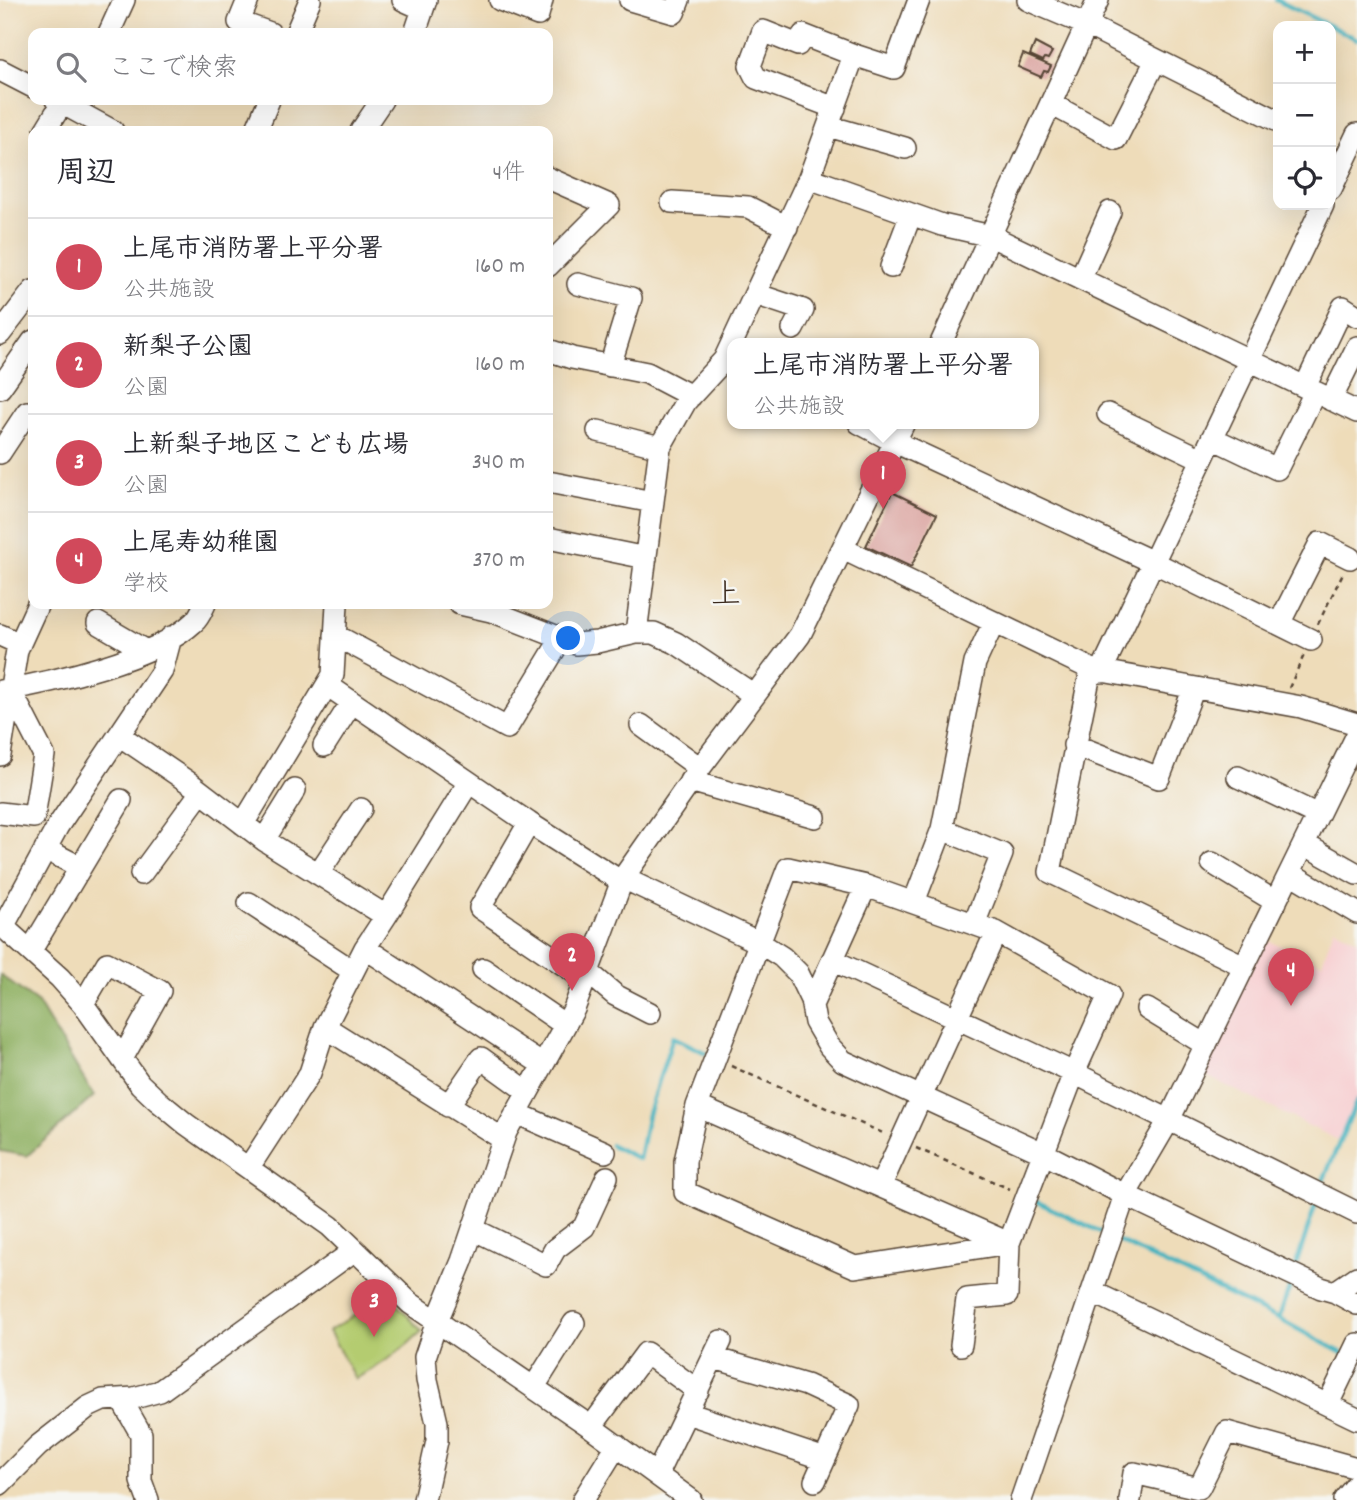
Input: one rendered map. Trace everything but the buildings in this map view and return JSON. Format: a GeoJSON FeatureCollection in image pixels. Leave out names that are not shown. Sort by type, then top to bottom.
{"type":"FeatureCollection","features":[{"type":"Feature","properties":{"kind":"street"},"geometry":{"type":"LineString","coordinates":[[111,28],[124,0]]}},
{"type":"Feature","properties":{"kind":"street"},"geometry":{"type":"LineString","coordinates":[[248,0],[239,22],[256,28]]}},
{"type":"Feature","properties":{"kind":"street"},"geometry":{"type":"LineString","coordinates":[[298,28],[310,0]]}},
{"type":"Feature","properties":{"kind":"street"},"geometry":{"type":"LineString","coordinates":[[403,0],[425,4],[417,28]]}},
{"type":"Feature","properties":{"kind":"street"},"geometry":{"type":"LineString","coordinates":[[500,0],[538,15],[542,0]]}},
{"type":"Feature","properties":{"kind":"street"},"geometry":{"type":"LineString","coordinates":[[630,0],[674,13],[678,0]]}},
{"type":"Feature","properties":{"kind":"street"},"geometry":{"type":"LineString","coordinates":[[905,148],[832,117],[756,78],[750,66],[763,31],[798,45],[803,35],[894,68],[919,0]]}},
{"type":"Feature","properties":{"kind":"street"},"geometry":{"type":"LineString","coordinates":[[1028,0],[1087,25],[1273,118]]}},
{"type":"Feature","properties":{"kind":"street"},"geometry":{"type":"LineString","coordinates":[[943,338],[1098,0]]}},
{"type":"Feature","properties":{"kind":"street"},"geometry":{"type":"LineString","coordinates":[[734,338],[809,178],[854,55]]}},
{"type":"Feature","properties":{"kind":"street"},"geometry":{"type":"LineString","coordinates":[[1051,104],[1116,139],[1156,60]]}},
{"type":"Feature","properties":{"kind":"street"},"geometry":{"type":"LineString","coordinates":[[0,70],[28,85]]}},
{"type":"Feature","properties":{"kind":"street"},"geometry":{"type":"LineString","coordinates":[[49,126],[66,105]]}},
{"type":"Feature","properties":{"kind":"street"},"geometry":{"type":"LineString","coordinates":[[71,105],[105,126]]}},
{"type":"Feature","properties":{"kind":"street"},"geometry":{"type":"LineString","coordinates":[[258,126],[267,105]]}},
{"type":"Feature","properties":{"kind":"street"},"geometry":{"type":"LineString","coordinates":[[364,126],[379,105]]}},
{"type":"Feature","properties":{"kind":"street"},"geometry":{"type":"LineString","coordinates":[[1336,176],[1357,134]]}},
{"type":"Feature","properties":{"kind":"street"},"geometry":{"type":"LineString","coordinates":[[809,178],[942,225],[991,236],[1357,412]]}},
{"type":"Feature","properties":{"kind":"street"},"geometry":{"type":"LineString","coordinates":[[553,180],[609,205],[553,261]]}},
{"type":"Feature","properties":{"kind":"street"},"geometry":{"type":"LineString","coordinates":[[672,202],[748,207],[787,227]]}},
{"type":"Feature","properties":{"kind":"street"},"geometry":{"type":"LineString","coordinates":[[1244,966],[1050,872],[1074,745],[1096,671],[1153,562],[1321,210]]}},
{"type":"Feature","properties":{"kind":"street"},"geometry":{"type":"LineString","coordinates":[[1080,279],[1110,212]]}},
{"type":"Feature","properties":{"kind":"street"},"geometry":{"type":"LineString","coordinates":[[891,267],[911,214]]}},
{"type":"Feature","properties":{"kind":"street"},"geometry":{"type":"LineString","coordinates":[[578,284],[631,298],[610,366]]}},
{"type":"Feature","properties":{"kind":"street"},"geometry":{"type":"LineString","coordinates":[[755,294],[803,310],[793,329]]}},
{"type":"Feature","properties":{"kind":"street"},"geometry":{"type":"LineString","coordinates":[[0,334],[28,298]]}},
{"type":"Feature","properties":{"kind":"street"},"geometry":{"type":"LineString","coordinates":[[1212,438],[1277,468],[1317,393],[1343,307],[1357,316]]}},
{"type":"Feature","properties":{"kind":"street"},"geometry":{"type":"LineString","coordinates":[[1317,393],[1357,347]]}},
{"type":"Feature","properties":{"kind":"street"},"geometry":{"type":"LineString","coordinates":[[28,348],[0,390],[28,412]]}},
{"type":"Feature","properties":{"kind":"street"},"geometry":{"type":"LineString","coordinates":[[553,352],[647,373],[691,396]]}},
{"type":"Feature","properties":{"kind":"street"},"geometry":{"type":"LineString","coordinates":[[636,634],[660,447],[691,396],[727,354]]}},
{"type":"Feature","properties":{"kind":"street"},"geometry":{"type":"LineString","coordinates":[[1108,414],[1202,459]]}},
{"type":"Feature","properties":{"kind":"street"},"geometry":{"type":"LineString","coordinates":[[0,453],[28,417]]}},
{"type":"Feature","properties":{"kind":"street"},"geometry":{"type":"LineString","coordinates":[[598,431],[660,447]]}},
{"type":"Feature","properties":{"kind":"street"},"geometry":{"type":"LineString","coordinates":[[424,1500],[437,1441],[437,1423],[427,1380],[425,1357],[503,1139],[574,1009],[622,880],[695,775],[800,635],[899,433],[1311,640]]}},
{"type":"Feature","properties":{"kind":"street"},"geometry":{"type":"LineString","coordinates":[[553,483],[653,502]]}},
{"type":"Feature","properties":{"kind":"street"},"geometry":{"type":"LineString","coordinates":[[553,539],[646,558]]}},
{"type":"Feature","properties":{"kind":"street"},"geometry":{"type":"LineString","coordinates":[[1279,624],[1320,543],[1350,558]]}},
{"type":"Feature","properties":{"kind":"street"},"geometry":{"type":"LineString","coordinates":[[843,549],[1096,671],[1301,707],[1357,724]]}},
{"type":"Feature","properties":{"kind":"street"},"geometry":{"type":"LineString","coordinates":[[0,755],[10,639],[34,609]]}},
{"type":"Feature","properties":{"kind":"street"},"geometry":{"type":"LineString","coordinates":[[5,690],[56,681],[146,651],[195,621],[202,609]]}},
{"type":"Feature","properties":{"kind":"street"},"geometry":{"type":"LineString","coordinates":[[243,824],[333,675],[337,609]]}},
{"type":"Feature","properties":{"kind":"street"},"geometry":{"type":"LineString","coordinates":[[494,609],[576,644],[654,633],[676,643],[754,695]]}},
{"type":"Feature","properties":{"kind":"street"},"geometry":{"type":"LineString","coordinates":[[915,902],[942,829],[975,663],[994,622]]}},
{"type":"Feature","properties":{"kind":"street"},"geometry":{"type":"LineString","coordinates":[[98,623],[146,651]]}},
{"type":"Feature","properties":{"kind":"street"},"geometry":{"type":"LineString","coordinates":[[335,635],[507,728],[561,639]]}},
{"type":"Feature","properties":{"kind":"street"},"geometry":{"type":"LineString","coordinates":[[171,638],[162,671],[58,826],[1,926],[60,978],[83,1004],[140,1084],[186,1125],[330,1226],[410,1303],[617,1445],[691,1500]]}},
{"type":"Feature","properties":{"kind":"street"},"geometry":{"type":"LineString","coordinates":[[327,685],[528,823],[622,880],[760,943],[782,957],[798,973],[812,1005],[815,1022],[829,1046],[843,1062],[1043,1153],[1125,1195],[1357,1304]]}},
{"type":"Feature","properties":{"kind":"street"},"geometry":{"type":"LineString","coordinates":[[1074,745],[1159,778],[1194,688]]}},
{"type":"Feature","properties":{"kind":"street"},"geometry":{"type":"LineString","coordinates":[[0,813],[34,817],[44,755],[5,690]]}},
{"type":"Feature","properties":{"kind":"street"},"geometry":{"type":"LineString","coordinates":[[324,746],[352,702]]}},
{"type":"Feature","properties":{"kind":"street"},"geometry":{"type":"LineString","coordinates":[[641,725],[695,775],[815,817]]}},
{"type":"Feature","properties":{"kind":"street"},"geometry":{"type":"LineString","coordinates":[[119,735],[264,840],[386,916]]}},
{"type":"Feature","properties":{"kind":"street"},"geometry":{"type":"LineString","coordinates":[[1021,1500],[1125,1195],[1170,1120],[1357,735]]}},
{"type":"Feature","properties":{"kind":"street"},"geometry":{"type":"LineString","coordinates":[[1238,777],[1318,815]]}},
{"type":"Feature","properties":{"kind":"street"},"geometry":{"type":"LineString","coordinates":[[249,1167],[310,1073],[325,1027],[365,948],[469,782]]}},
{"type":"Feature","properties":{"kind":"street"},"geometry":{"type":"LineString","coordinates":[[264,840],[295,790]]}},
{"type":"Feature","properties":{"kind":"street"},"geometry":{"type":"LineString","coordinates":[[141,874],[201,792]]}},
{"type":"Feature","properties":{"kind":"street"},"geometry":{"type":"LineString","coordinates":[[30,950],[121,800]]}},
{"type":"Feature","properties":{"kind":"street"},"geometry":{"type":"LineString","coordinates":[[318,874],[361,809]]}},
{"type":"Feature","properties":{"kind":"street"},"geometry":{"type":"LineString","coordinates":[[528,823],[480,908],[615,995],[650,1013]]}},
{"type":"Feature","properties":{"kind":"street"},"geometry":{"type":"LineString","coordinates":[[942,829],[1002,854],[974,924]]}},
{"type":"Feature","properties":{"kind":"street"},"geometry":{"type":"LineString","coordinates":[[1304,844],[1357,874]]}},
{"type":"Feature","properties":{"kind":"street"},"geometry":{"type":"LineString","coordinates":[[45,849],[80,867]]}},
{"type":"Feature","properties":{"kind":"street"},"geometry":{"type":"LineString","coordinates":[[1212,863],[1276,902]]}},
{"type":"Feature","properties":{"kind":"street"},"geometry":{"type":"LineString","coordinates":[[961,1345],[967,1299],[1007,1295],[1009,1243],[1074,1073],[1109,995],[996,932],[866,886],[788,868],[697,1106],[685,1161],[685,1192],[855,1266],[1009,1243]]}},
{"type":"Feature","properties":{"kind":"street"},"geometry":{"type":"LineString","coordinates":[[1290,873],[1357,913]]}},
{"type":"Feature","properties":{"kind":"street"},"geometry":{"type":"LineString","coordinates":[[812,1005],[866,886]]}},
{"type":"Feature","properties":{"kind":"street"},"geometry":{"type":"LineString","coordinates":[[248,903],[354,971]]}},
{"type":"Feature","properties":{"kind":"street"},"geometry":{"type":"LineString","coordinates":[[881,1185],[996,932]]}},
{"type":"Feature","properties":{"kind":"street"},"geometry":{"type":"LineString","coordinates":[[365,948],[543,1065]]}},
{"type":"Feature","properties":{"kind":"street"},"geometry":{"type":"LineString","coordinates":[[832,960],[1074,1073],[1357,1213]]}},
{"type":"Feature","properties":{"kind":"street"},"geometry":{"type":"LineString","coordinates":[[83,1004],[107,963],[160,990],[122,1059]]}},
{"type":"Feature","properties":{"kind":"street"},"geometry":{"type":"LineString","coordinates":[[483,969],[565,1025]]}},
{"type":"Feature","properties":{"kind":"street"},"geometry":{"type":"LineString","coordinates":[[1147,1009],[1206,1045]]}},
{"type":"Feature","properties":{"kind":"street"},"geometry":{"type":"LineString","coordinates":[[325,1027],[503,1139]]}},
{"type":"Feature","properties":{"kind":"street"},"geometry":{"type":"LineString","coordinates":[[449,1106],[481,1058],[528,1092]]}},
{"type":"Feature","properties":{"kind":"street"},"geometry":{"type":"LineString","coordinates":[[697,1106],[1009,1243]]}},
{"type":"Feature","properties":{"kind":"street"},"geometry":{"type":"LineString","coordinates":[[516,1113],[605,1152]]}},
{"type":"Feature","properties":{"kind":"street"},"geometry":{"type":"LineString","coordinates":[[473,1229],[546,1265],[555,1249],[584,1227],[607,1177]]}},
{"type":"Feature","properties":{"kind":"street"},"geometry":{"type":"LineString","coordinates":[[0,1484],[38,1446],[88,1407],[103,1400],[160,1391],[355,1250]]}},
{"type":"Feature","properties":{"kind":"street"},"geometry":{"type":"LineString","coordinates":[[1335,1292],[1357,1277]]}},
{"type":"Feature","properties":{"kind":"street"},"geometry":{"type":"LineString","coordinates":[[1093,1292],[1357,1419]]}},
{"type":"Feature","properties":{"kind":"street"},"geometry":{"type":"LineString","coordinates":[[534,1387],[574,1323]]}},
{"type":"Feature","properties":{"kind":"street"},"geometry":{"type":"LineString","coordinates":[[1328,1404],[1357,1344]]}},
{"type":"Feature","properties":{"kind":"street"},"geometry":{"type":"LineString","coordinates":[[657,1474],[718,1350],[849,1405],[815,1481]]}},
{"type":"Feature","properties":{"kind":"street"},"geometry":{"type":"LineString","coordinates":[[591,1427],[646,1353],[698,1391]]}},
{"type":"Feature","properties":{"kind":"street"},"geometry":{"type":"LineString","coordinates":[[121,1399],[141,1434],[141,1481],[148,1500]]}},
{"type":"Feature","properties":{"kind":"street"},"geometry":{"type":"LineString","coordinates":[[687,1413],[825,1459]]}},
{"type":"Feature","properties":{"kind":"street"},"geometry":{"type":"LineString","coordinates":[[1130,1500],[1134,1473],[1199,1488],[1227,1432],[1357,1468]]}},
{"type":"Feature","properties":{"kind":"street"},"geometry":{"type":"LineString","coordinates":[[583,1500],[617,1445]]}},
{"type":"Feature","properties":{"kind":"street"},"geometry":{"type":"LineString","coordinates":[[1344,1500],[1357,1484]]}},
{"type":"Feature","properties":{"kind":"path"},"geometry":{"type":"LineString","coordinates":[[715,1059],[1027,1197]]}},
{"type":"Feature","properties":{"kind":"shaded area"},"geometry":{"type":"Polygon","coordinates":[[[1334,928],[1357,940],[1357,1101],[1340,1141],[1194,1070],[1259,937],[1322,963],[1334,928]]]}},
{"type":"Feature","properties":{"kind":"green space"},"geometry":{"type":"Polygon","coordinates":[[[0,975],[38,1003],[94,1096],[27,1156],[0,1151],[0,975]]]}},
{"type":"Feature","properties":{"kind":"green space"},"geometry":{"type":"Polygon","coordinates":[[[388,1295],[422,1331],[390,1358],[355,1379],[329,1331],[388,1295]]]}},
{"type":"Feature","properties":{"kind":"waterway"},"geometry":{"type":"LineString","coordinates":[[1276,0],[1357,39]]}},
{"type":"Feature","properties":{"kind":"waterway"},"geometry":{"type":"LineString","coordinates":[[611,1145],[639,1159],[648,1114],[673,1037],[706,1053]]}},
{"type":"Feature","properties":{"kind":"waterway"},"geometry":{"type":"LineString","coordinates":[[1320,1188],[1357,1101]]}},
{"type":"Feature","properties":{"kind":"waterway"},"geometry":{"type":"LineString","coordinates":[[529,1106],[562,1122]]}},
{"type":"Feature","properties":{"kind":"waterway"},"geometry":{"type":"LineString","coordinates":[[1031,1199],[1105,1234]]}},
{"type":"Feature","properties":{"kind":"waterway"},"geometry":{"type":"LineString","coordinates":[[1295,1268],[1317,1200]]}},
{"type":"Feature","properties":{"kind":"waterway"},"geometry":{"type":"LineString","coordinates":[[1116,1240],[1279,1319],[1346,1355]]}},
{"type":"Feature","properties":{"kind":"waterway"},"geometry":{"type":"LineString","coordinates":[[1279,1319],[1292,1280]]}},
{"type":"Feature","properties":{"kind":"place","name":"上尾市消防署上平分署"},"geometry":{"type":"Point","coordinates":[883,509]}},
{"type":"Feature","properties":{"kind":"place","name":"新梨子公園"},"geometry":{"type":"Point","coordinates":[572,991]}},
{"type":"Feature","properties":{"kind":"place","name":"上尾寿幼稚園"},"geometry":{"type":"Point","coordinates":[1291,1006]}},
{"type":"Feature","properties":{"kind":"place","name":"上新梨子地区こども広場"},"geometry":{"type":"Point","coordinates":[374,1337]}},
{"type":"Feature","properties":{"kind":"district","name":"上"},"geometry":{"type":"Point","coordinates":[726,593]}}]}
